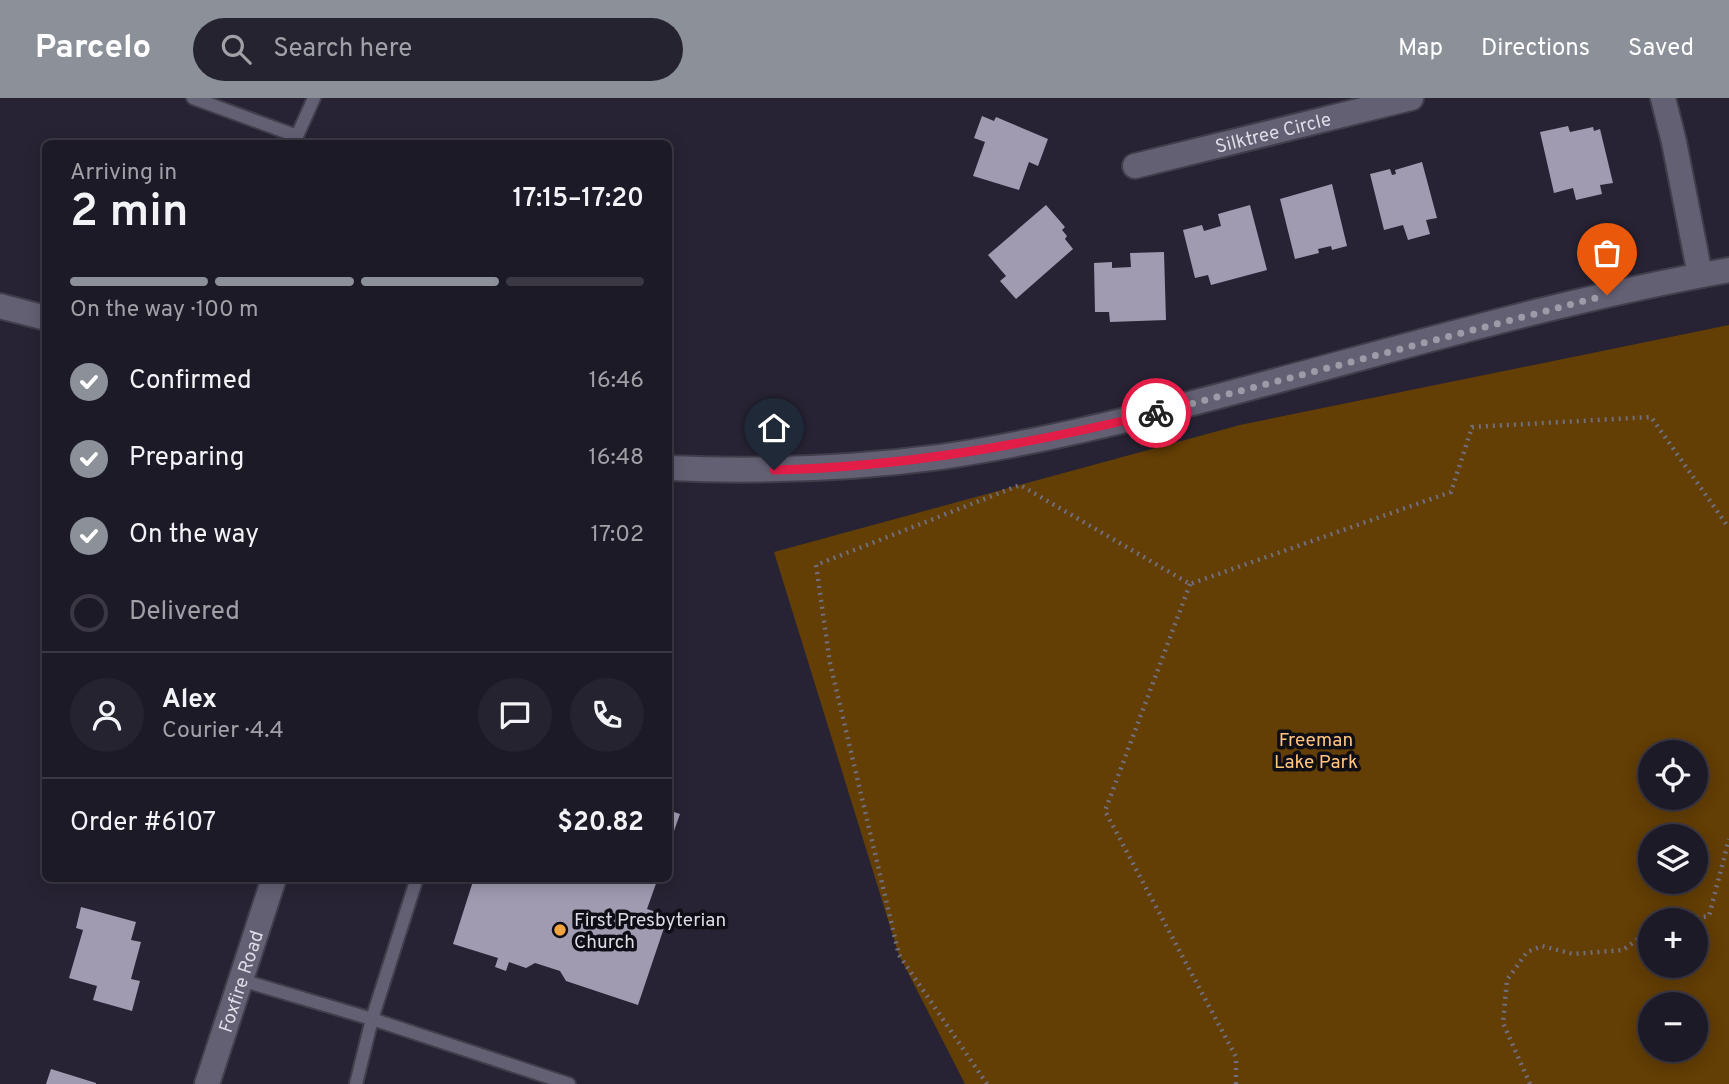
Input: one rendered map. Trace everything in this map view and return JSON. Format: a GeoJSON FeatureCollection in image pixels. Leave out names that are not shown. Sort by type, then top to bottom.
{"type":"FeatureCollection","features":[{"type":"Feature","properties":{"kind":"street","name":"Silktree Circle"},"geometry":{"type":"LineString","coordinates":[[1135,166],[1411,98]]}},
{"type":"Feature","properties":{"kind":"street"},"geometry":{"type":"LineString","coordinates":[[1663,98],[1700,275]]}},
{"type":"Feature","properties":{"kind":"street"},"geometry":{"type":"LineString","coordinates":[[672,468],[749,471],[824,469],[941,457],[1023,443],[1190,404],[1583,300],[1729,270]]}},
{"type":"Feature","properties":{"kind":"street"},"geometry":{"type":"LineString","coordinates":[[0,306],[42,317]]}},
{"type":"Feature","properties":{"kind":"street","name":"Foxfire Road"},"geometry":{"type":"LineString","coordinates":[[207,1084],[273,882]]}},
{"type":"Feature","properties":{"kind":"lane"},"geometry":{"type":"LineString","coordinates":[[193,98],[296,139],[314,98]]}},
{"type":"Feature","properties":{"kind":"lane"},"geometry":{"type":"LineString","coordinates":[[356,1084],[372,1019],[416,882]]}},
{"type":"Feature","properties":{"kind":"lane"},"geometry":{"type":"LineString","coordinates":[[242,980],[372,1019],[569,1084]]}},
{"type":"Feature","properties":{"kind":"path"},"geometry":{"type":"LineString","coordinates":[[987,1084],[898,955],[830,663],[816,565],[1020,485],[1190,584],[1451,492],[1472,427],[1651,417],[1729,528]]}},
{"type":"Feature","properties":{"kind":"path"},"geometry":{"type":"LineString","coordinates":[[1190,584],[1105,811],[1236,1057],[1236,1084]]}},
{"type":"Feature","properties":{"kind":"path"},"geometry":{"type":"LineString","coordinates":[[1708,916],[1729,839]]}},
{"type":"Feature","properties":{"kind":"path"},"geometry":{"type":"LineString","coordinates":[[1530,1084],[1503,1023],[1507,980],[1527,952],[1542,946],[1573,954],[1623,950],[1638,939]]}},
{"type":"Feature","properties":{"kind":"green space","name":"Freeman Lake Park"},"geometry":{"type":"Polygon","coordinates":[[[1729,325],[1729,1084],[965,1084],[899,955],[774,552],[1240,425],[1729,325]]]}},
{"type":"Feature","properties":{"kind":"building"},"geometry":{"type":"Polygon","coordinates":[[[982,116],[994,121],[996,117],[1048,139],[1038,166],[1029,162],[1019,190],[973,176],[985,142],[974,138],[982,116]]]}},
{"type":"Feature","properties":{"kind":"building"},"geometry":{"type":"Polygon","coordinates":[[[1568,126],[1570,132],[1593,127],[1594,131],[1600,129],[1613,183],[1600,185],[1602,194],[1576,200],[1573,188],[1554,193],[1540,132],[1568,126]]]}},
{"type":"Feature","properties":{"kind":"building"},"geometry":{"type":"Polygon","coordinates":[[[1422,162],[1437,218],[1426,220],[1430,234],[1408,240],[1403,225],[1384,230],[1370,174],[1390,169],[1392,175],[1396,174],[1395,170],[1422,162]]]}},
{"type":"Feature","properties":{"kind":"building"},"geometry":{"type":"Polygon","coordinates":[[[1332,184],[1347,246],[1332,250],[1331,246],[1318,249],[1319,253],[1295,259],[1280,199],[1332,184]]]}},
{"type":"Feature","properties":{"kind":"building"},"geometry":{"type":"Polygon","coordinates":[[[1046,205],[1065,227],[1062,230],[1067,236],[1065,239],[1073,249],[1016,299],[1000,281],[1006,276],[988,255],[1046,205]]]}},
{"type":"Feature","properties":{"kind":"building"},"geometry":{"type":"Polygon","coordinates":[[[1250,205],[1267,270],[1211,285],[1208,275],[1195,278],[1183,230],[1202,225],[1204,231],[1221,226],[1218,214],[1250,205]]]}},
{"type":"Feature","properties":{"kind":"building"},"geometry":{"type":"Polygon","coordinates":[[[1164,252],[1166,320],[1110,322],[1109,312],[1095,312],[1094,263],[1112,262],[1112,268],[1131,267],[1130,253],[1164,252]]]}},
{"type":"Feature","properties":{"kind":"building"},"geometry":{"type":"Polygon","coordinates":[[[672,811],[680,814],[672,837],[672,811]]]}},
{"type":"Feature","properties":{"kind":"building","name":"First Presbyterian Church"},"geometry":{"type":"Polygon","coordinates":[[[473,882],[657,882],[647,909],[668,916],[638,1005],[566,981],[560,971],[535,963],[526,968],[509,962],[506,971],[495,967],[498,958],[453,944],[473,882]]]}},
{"type":"Feature","properties":{"kind":"building"},"geometry":{"type":"Polygon","coordinates":[[[81,907],[136,922],[131,940],[141,942],[131,979],[140,981],[132,1011],[93,1000],[97,986],[69,978],[83,930],[76,928],[81,907]]]}},
{"type":"Feature","properties":{"kind":"building"},"geometry":{"type":"Polygon","coordinates":[[[51,1069],[96,1083],[96,1084],[46,1084],[51,1069]]]}},
{"type":"Feature","properties":{"kind":"way so far"},"geometry":{"type":"LineString","coordinates":[[1156,413],[1607,295]]}},
{"type":"Feature","properties":{"kind":"place","name":"First Presbyterian Church"},"geometry":{"type":"Point","coordinates":[560,930]}},
{"type":"Feature","properties":{"kind":"route"},"geometry":{"type":"LineString","coordinates":[[774,470],[824,469],[941,457],[1023,443],[1156,413]]}}]}
